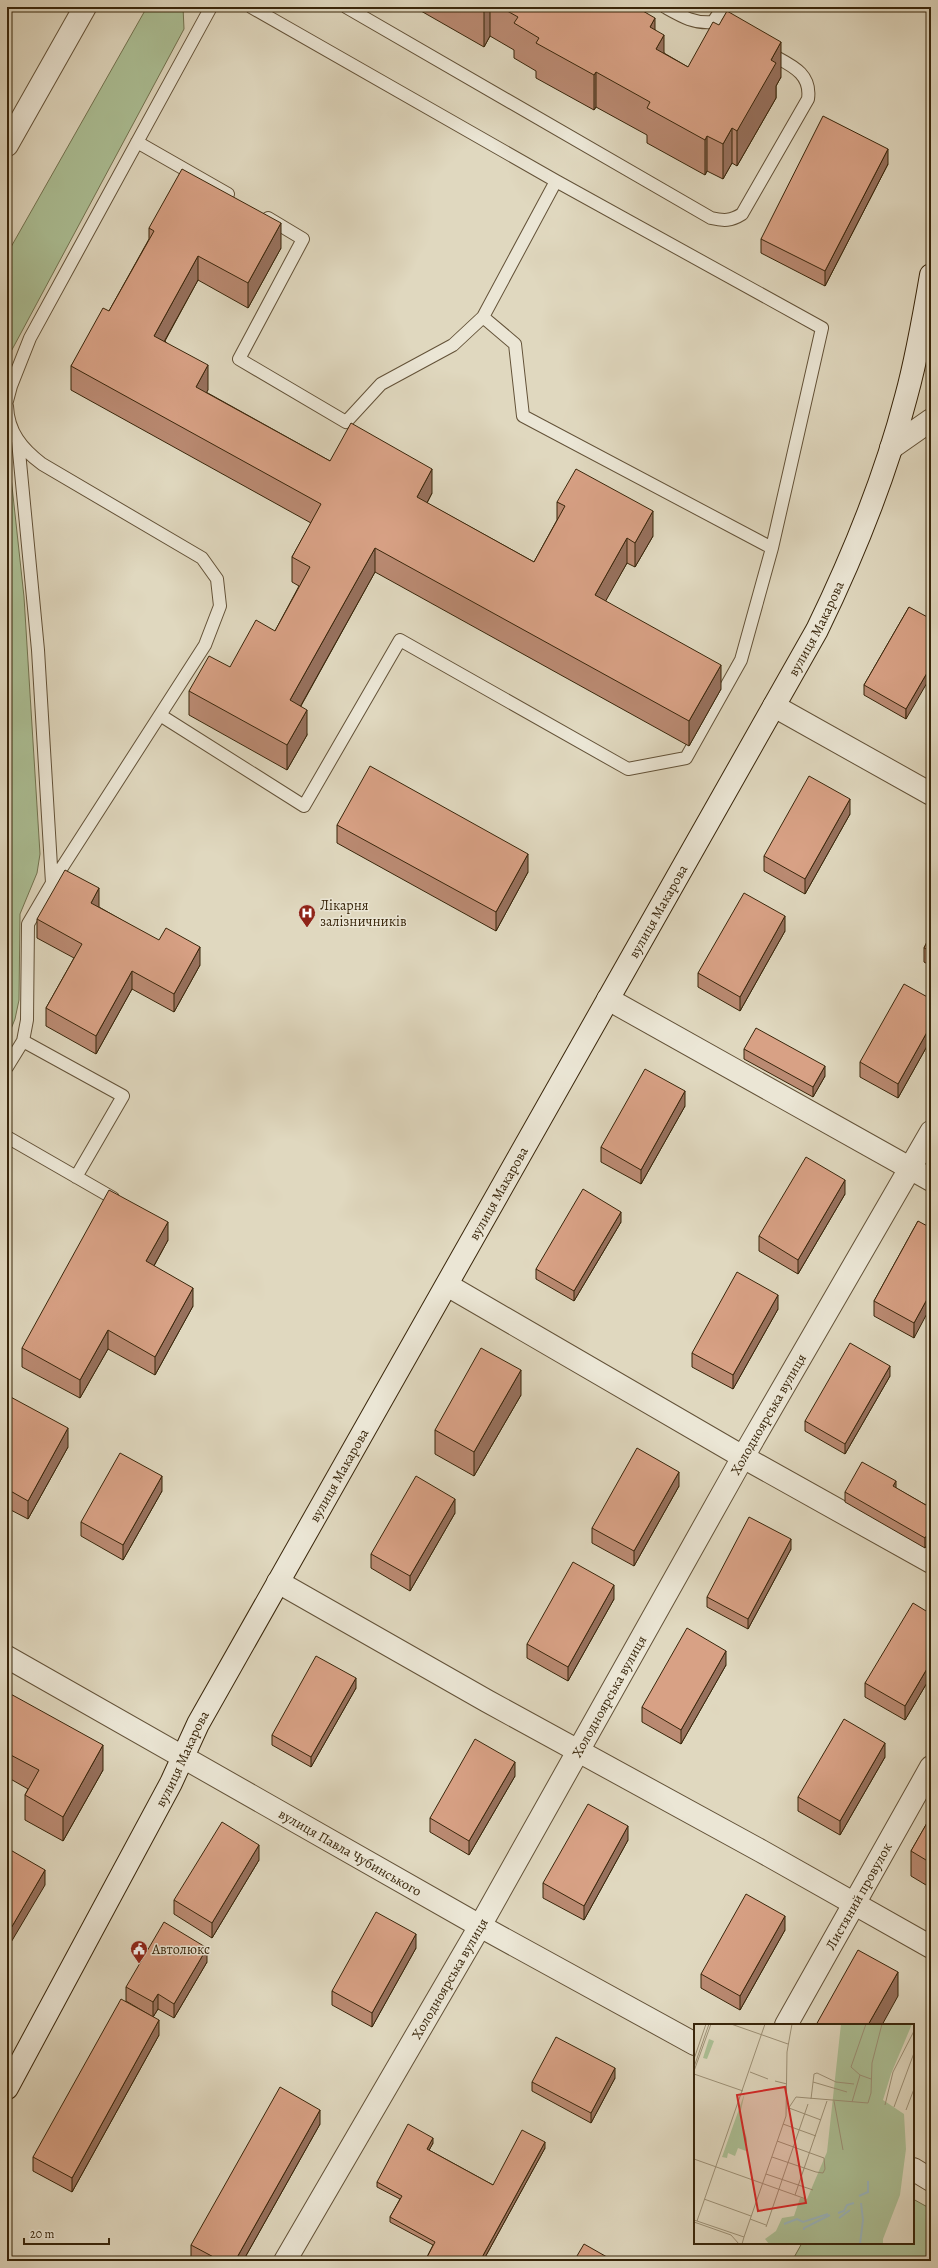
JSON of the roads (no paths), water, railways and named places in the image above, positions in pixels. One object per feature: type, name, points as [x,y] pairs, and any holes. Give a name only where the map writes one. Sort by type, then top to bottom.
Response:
[{"type":"street","points":[[7,145],[85,7]]},
{"type":"street","name":"вулиця Макарова","points":[[7,2088],[167,1790],[182,1756],[278,1582],[817,630],[843,577],[865,523],[891,448],[906,398],[920,337],[931,275]]},
{"type":"street","points":[[891,448],[931,420]]},
{"type":"street","points":[[774,706],[931,794]]},
{"type":"street","points":[[608,999],[931,1180]]},
{"type":"street","name":"Холодноярська вулиця","points":[[285,2261],[480,1926],[743,1457],[931,1132]]},
{"type":"street","points":[[447,1284],[743,1457],[931,1562]]},
{"type":"street","points":[[278,1582],[578,1752],[761,1851],[853,1905],[931,1947]]},
{"type":"street","name":"вулиця Павла Чубинського","points":[[7,1657],[480,1926],[694,2043]]},
{"type":"street","name":"Листяний провулок","points":[[787,2024],[931,1767]]},
{"type":"street","points":[[914,2170],[931,2180]]},
{"type":"lane","points":[[7,401],[13,379],[30,338],[211,7]]},
{"type":"lane","points":[[160,714],[304,806],[400,640],[628,769],[686,758],[741,660],[772,548],[822,328],[556,180],[251,7]]},
{"type":"lane","points":[[346,7],[704,214],[723,221],[733,220],[742,214],[808,99],[810,88],[805,76],[793,67],[713,22],[700,23],[684,18],[665,7]]},
{"type":"lane","points":[[713,22],[723,7]]},
{"type":"lane","points":[[137,142],[237,200]]},
{"type":"lane","points":[[256,211],[303,239],[239,359],[346,422],[380,384],[453,345],[482,317],[556,180]]},
{"type":"lane","points":[[482,317],[515,344],[523,416],[772,548]]},
{"type":"lane","points":[[7,406],[7,420],[18,441],[29,454],[42,464],[202,558],[217,579],[220,606],[205,645],[52,883],[28,924],[27,1020],[23,1041],[7,1067]]},
{"type":"lane","points":[[18,441],[38,650],[52,883]]},
{"type":"lane","points":[[23,1041],[123,1096],[76,1177]]},
{"type":"lane","points":[[7,1137],[113,1198]]},
{"type":"place","name":"Лікарня залізничників","points":[[307,928]]},
{"type":"place","name":"Автолюкс","points":[[139,1964]]}]
